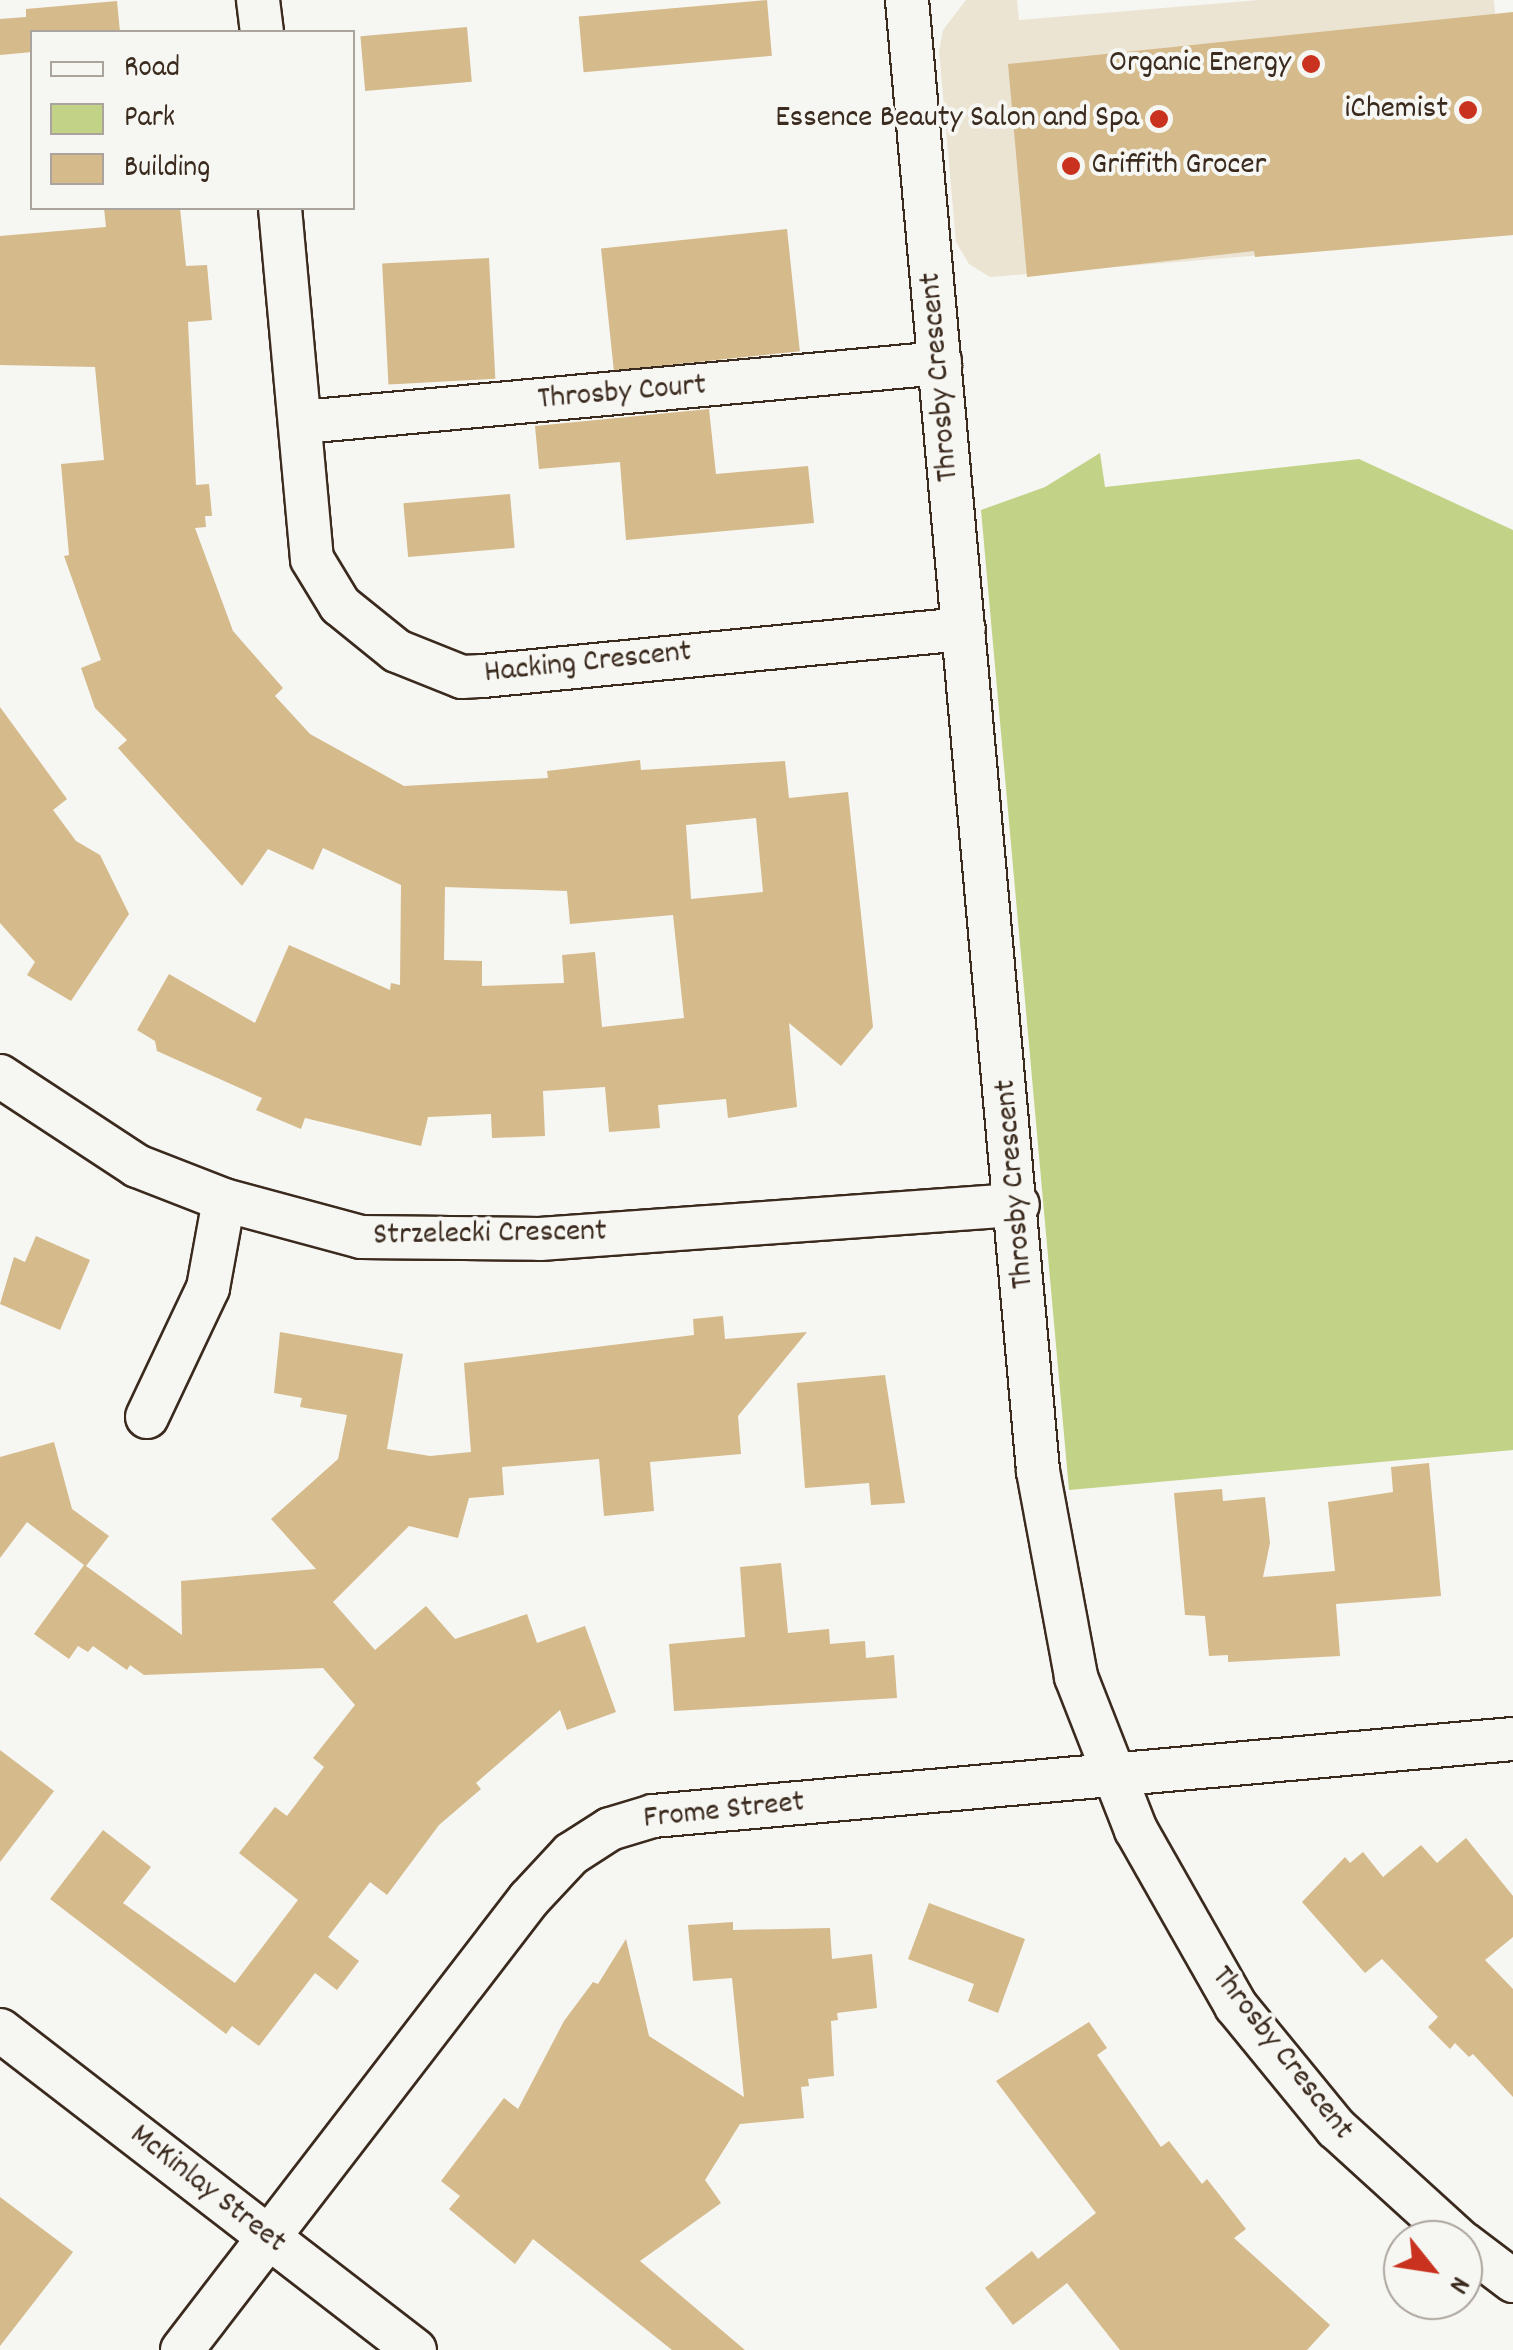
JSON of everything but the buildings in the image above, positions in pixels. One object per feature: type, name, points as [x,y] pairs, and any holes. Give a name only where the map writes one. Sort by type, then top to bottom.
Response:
[{"type":"street","points":[[258,0],[262,30]]},
{"type":"street","name":"Throsby Crescent","points":[[906,0],[1044,1515],[1076,1677],[1111,1774],[1178,1909],[1247,2021],[1356,2150],[1436,2220]]},
{"type":"street","name":"Hacking Crescent","points":[[280,210],[303,422],[308,537],[330,594],[397,651],[462,677],[964,628]]},
{"type":"street","name":"Throsby Court","points":[[303,422],[940,363]]},
{"type":"street","name":"Strzelecki Crescent","points":[[0,1076],[137,1166],[224,1200],[361,1237],[540,1239],[1018,1206]]},
{"type":"street","points":[[147,1417],[208,1288],[224,1200]]},
{"type":"street","name":"Frome Street","points":[[182,2350],[529,1899],[590,1840],[652,1816],[1513,1739]]},
{"type":"street","name":"McKinlay Street","points":[[0,2030],[415,2350]]},
{"type":"street","name":"Throsby Crescent","points":[[1483,2258],[1513,2280]]},
{"type":"shaded area","points":[[966,0],[1017,0],[1019,20],[1259,0],[1494,0],[1513,235],[990,277],[969,264],[956,242],[939,51],[943,30]]},
{"type":"green space","points":[[1100,453],[1105,487],[1359,459],[1513,530],[1513,1450],[1069,1490],[981,510],[1045,487]]},
{"type":"place","name":"Organic Energy","points":[[1311,64]]},
{"type":"place","name":"iChemist","points":[[1468,110]]},
{"type":"place","name":"Essence Beauty Salon and Spa","points":[[1159,119]]},
{"type":"place","name":"Griffith Grocer","points":[[1071,166]]}]
